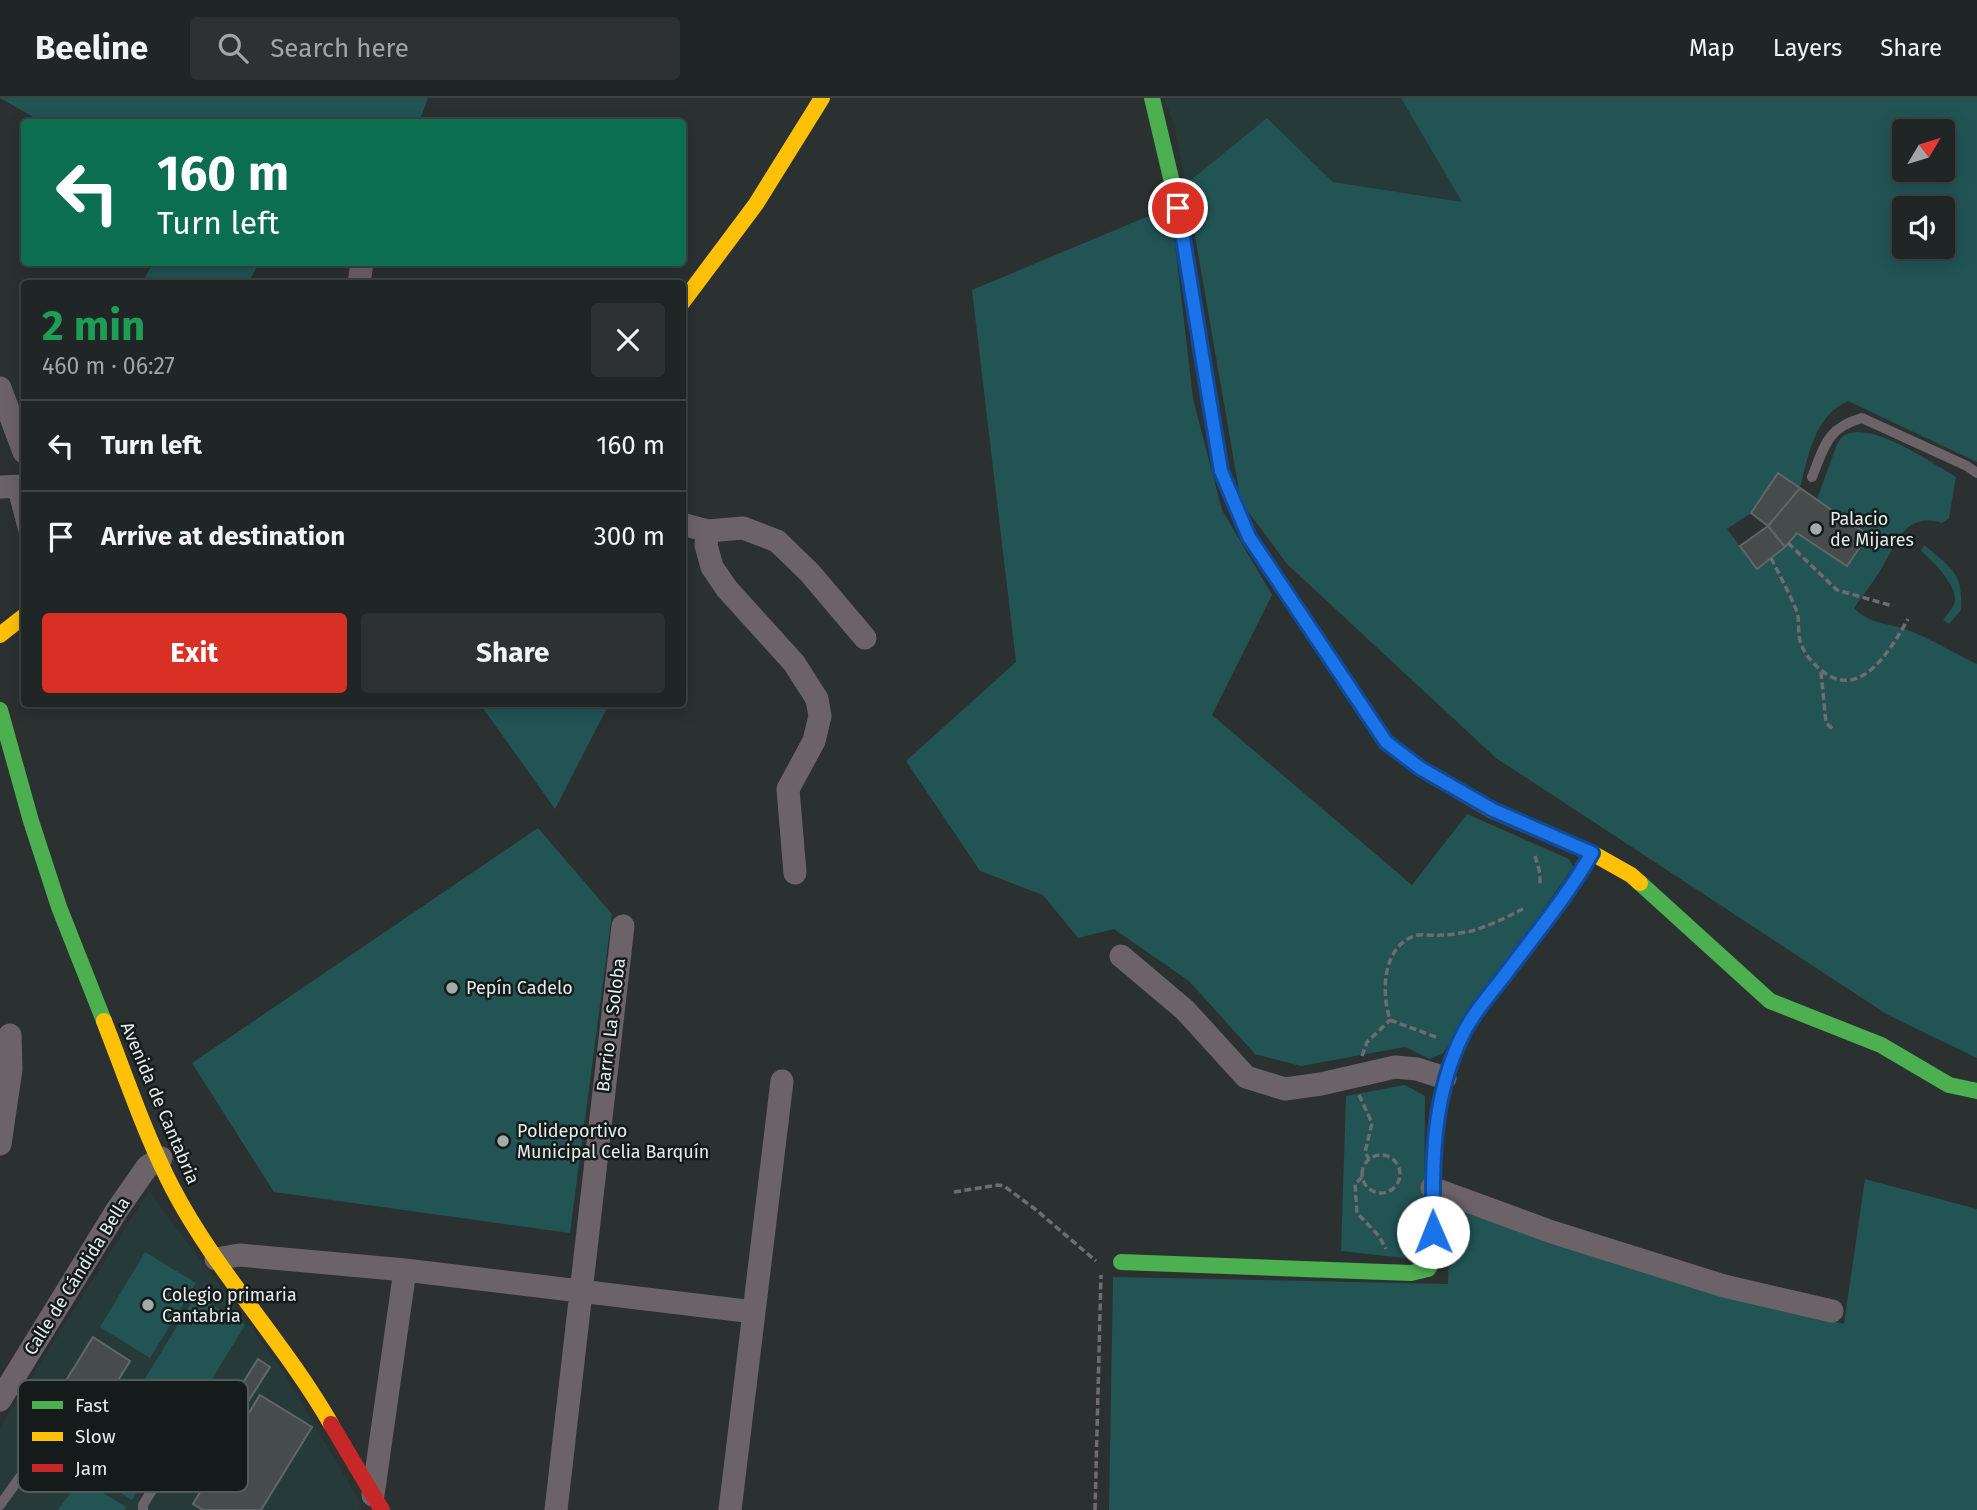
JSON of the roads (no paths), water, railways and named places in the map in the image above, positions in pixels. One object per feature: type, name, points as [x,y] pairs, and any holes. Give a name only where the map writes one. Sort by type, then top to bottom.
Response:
[{"type":"street","points":[[686,298],[789,153],[822,98]]},
{"type":"street","points":[[1152,98],[1178,208],[1221,471],[1249,537],[1386,742],[1420,768],[1493,810],[1592,853],[1631,875],[1770,1001],[1881,1045],[1949,1085],[1977,1091]]},
{"type":"street","points":[[0,388],[21,444]]},
{"type":"street","points":[[686,525],[709,531],[743,528],[777,541],[810,573],[865,638]]},
{"type":"street","points":[[709,531],[706,545],[712,567],[727,589],[794,663],[817,699],[820,716],[814,741],[788,789],[794,873]]},
{"type":"street","points":[[0,635],[21,618]]},
{"type":"street","name":"Avenida de Cantabria","points":[[0,710],[59,908],[141,1116],[173,1189],[216,1259],[293,1362],[377,1502]]},
{"type":"street","points":[[1121,1262],[1423,1271],[1432,1263],[1435,1131],[1445,1078],[1465,1030],[1484,1001],[1574,884],[1592,853]]},
{"type":"street","name":"Barrio La Soloba","points":[[556,1510],[623,926]]},
{"type":"street","points":[[1121,956],[1185,1010],[1246,1077],[1285,1090],[1395,1067],[1417,1069],[1445,1078]]},
{"type":"street","points":[[0,1144],[11,1069],[10,1035]]},
{"type":"street","points":[[730,1510],[782,1080]]},
{"type":"street","name":"Calle de Cándida Bella","points":[[0,1400],[117,1210],[147,1167],[161,1158]]},
{"type":"street","points":[[1432,1188],[1552,1232],[1724,1286],[1832,1311]]},
{"type":"street","points":[[216,1259],[239,1255],[405,1270],[754,1312]]},
{"type":"street","points":[[377,1502],[405,1270]]},
{"type":"lane","points":[[1812,477],[1832,433],[1846,423],[1863,418],[1968,466],[1977,473]]},
{"type":"lane","points":[[12,487],[21,522]]},
{"type":"lane","points":[[0,1505],[18,1480]]},
{"type":"lane","points":[[143,1510],[151,1492]]},
{"type":"place","name":"Palacio de Mijares","points":[[1816,529]]},
{"type":"place","name":"Pepín Cadelo","points":[[452,988]]},
{"type":"place","name":"Polideportivo Municipal Celia Barquín","points":[[503,1141]]},
{"type":"place","name":"Colegio primaria Cantabria","points":[[148,1305]]}]
